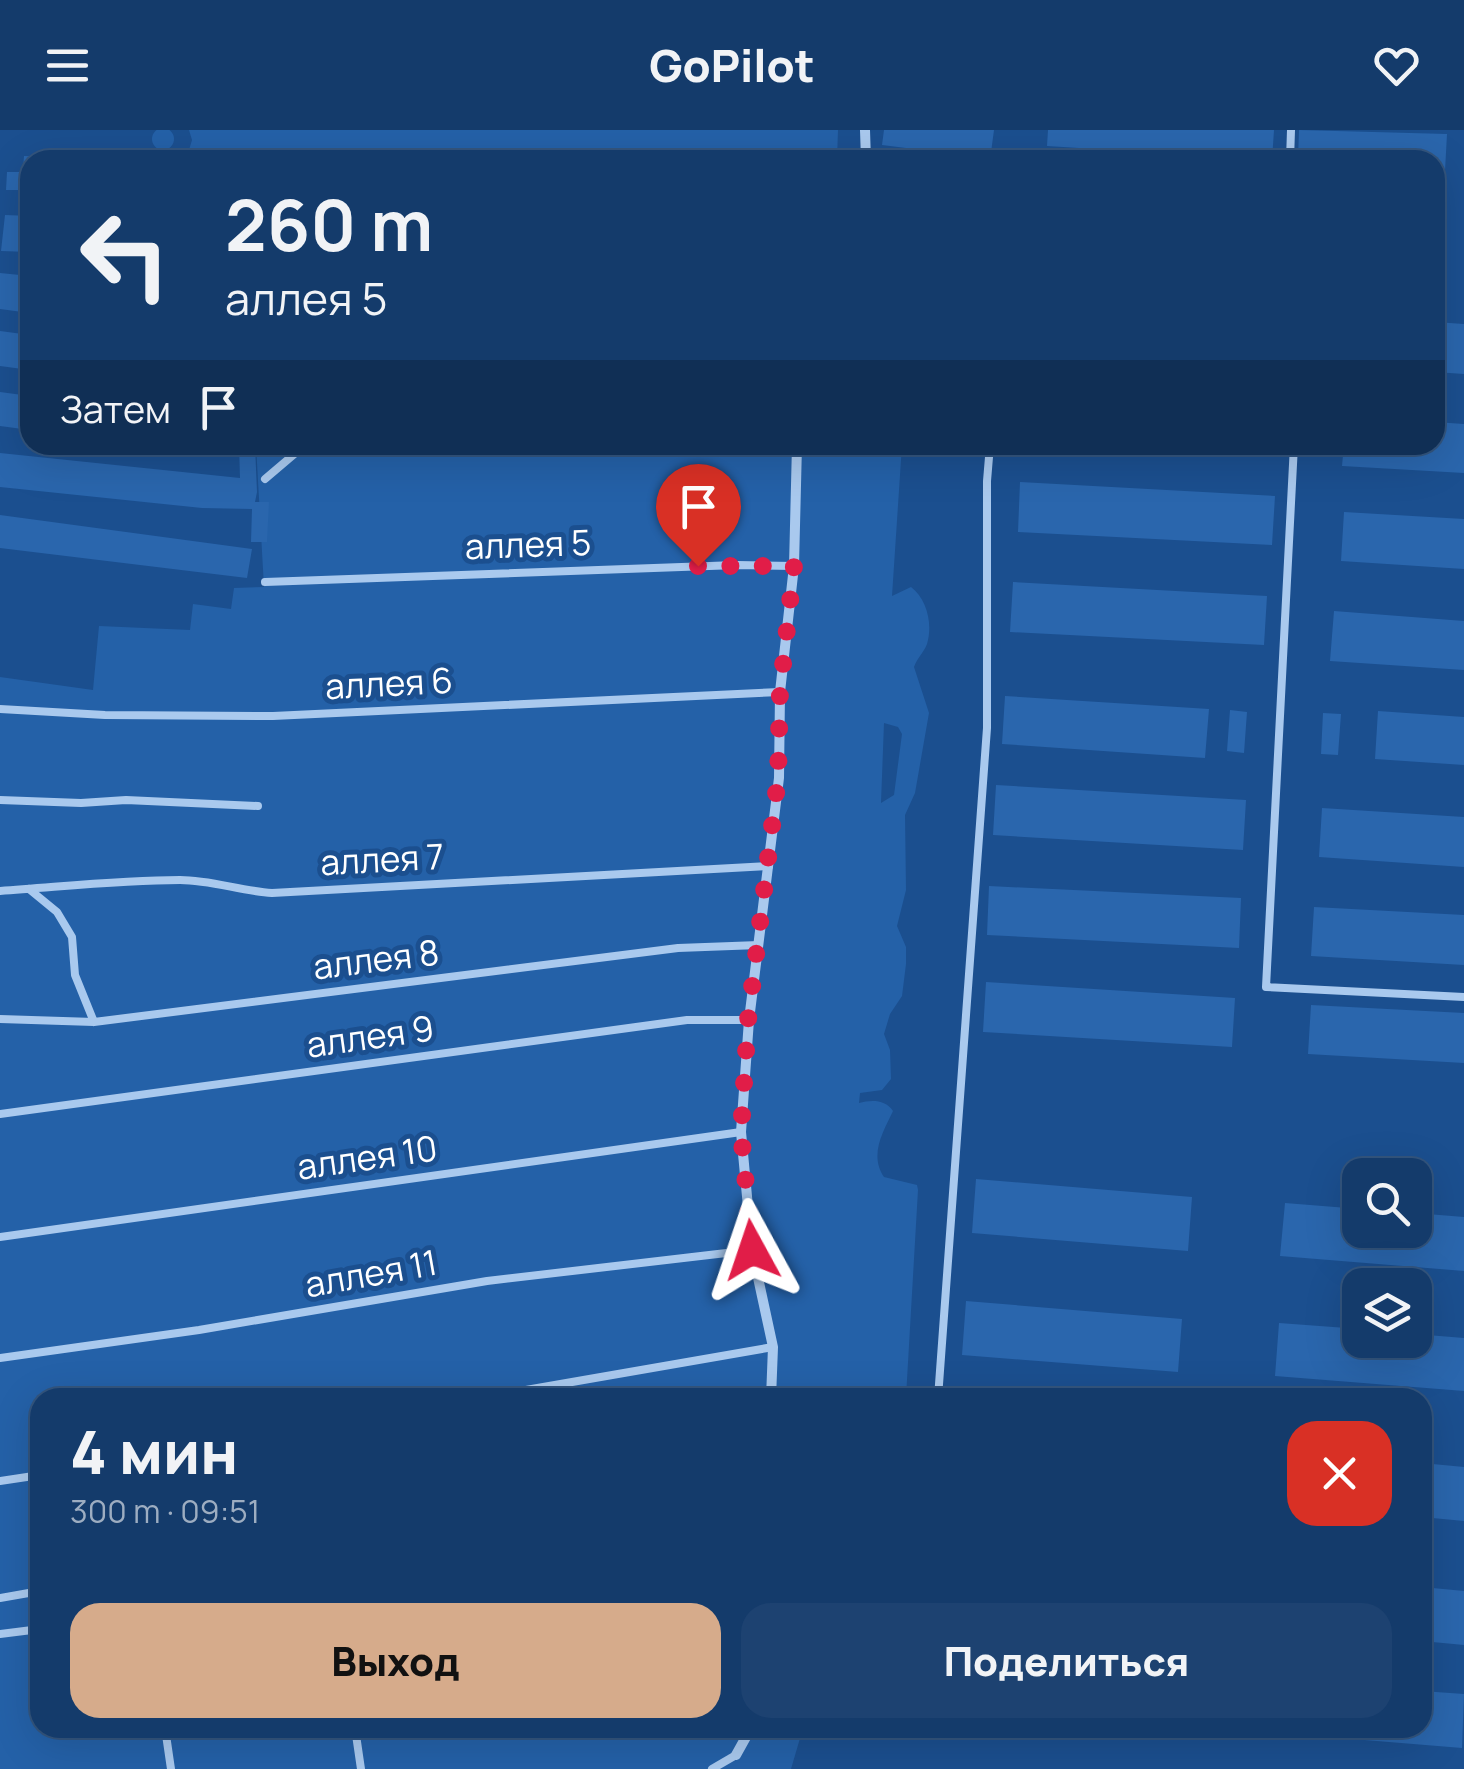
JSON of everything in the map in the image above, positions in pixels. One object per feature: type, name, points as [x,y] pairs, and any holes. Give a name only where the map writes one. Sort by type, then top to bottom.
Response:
[{"type":"street","points":[[772,1388],[773,1347],[752,1250],[741,1132],[748,1020],[778,778],[780,692],[794,566],[797,455]]},
{"type":"street","points":[[736,1755],[747,1738]]},
{"type":"lane","points":[[265,480],[294,455]]},
{"type":"lane","points":[[939,1388],[988,728],[989,455]]},
{"type":"lane","points":[[1293,455],[1266,987],[1464,998]]},
{"type":"lane","name":"аллея 5","points":[[265,582],[737,564],[794,566]]},
{"type":"lane","name":"аллея 6","points":[[0,709],[105,716],[273,716],[780,692]]},
{"type":"lane","points":[[0,800],[258,806]]},
{"type":"lane","name":"аллея 7","points":[[0,891],[183,880],[272,893],[769,866]]},
{"type":"lane","points":[[29,889],[57,912],[72,937],[76,975],[94,1022]]},
{"type":"lane","name":"аллея 8","points":[[0,1019],[94,1022],[678,948],[759,945]]},
{"type":"lane","name":"аллея 9","points":[[0,1114],[687,1020],[748,1020]]},
{"type":"lane","name":"аллея 10","points":[[0,1238],[741,1132]]},
{"type":"lane","name":"аллея 11","points":[[0,1358],[198,1330],[487,1281],[752,1250]]},
{"type":"lane","points":[[537,1388],[773,1347]]},
{"type":"lane","points":[[0,1481],[30,1477]]},
{"type":"lane","points":[[0,1598],[30,1593]]},
{"type":"lane","points":[[0,1634],[30,1630]]},
{"type":"lane","points":[[166,1738],[170,1769]]},
{"type":"lane","points":[[357,1738],[360,1769]]},
{"type":"lane","points":[[712,1769],[736,1755]]},
{"type":"shaded area","points":[[163,128],[171,131],[171,147],[163,150],[155,147],[152,139],[155,131]]},
{"type":"shaded area","points":[[189,130],[838,130],[837,150],[189,150]]},
{"type":"shaded area","points":[[257,455],[901,455],[892,596],[911,587],[927,612],[927,644],[914,667],[929,713],[915,793],[905,815],[906,890],[897,926],[906,947],[906,964],[902,996],[890,1014],[884,1034],[890,1050],[891,1079],[882,1090],[860,1093],[859,1103],[882,1102],[893,1111],[879,1144],[880,1169],[884,1177],[917,1185],[918,1190],[907,1388],[30,1388],[30,1738],[800,1738],[791,1769],[0,1769],[0,677],[93,690],[99,626],[190,630],[193,604],[231,609],[234,588],[264,587]],"holes":[[[884,723],[898,727],[902,734],[894,795],[881,803]]]},
{"type":"building","points":[[884,130],[994,130],[991,150],[922,150],[882,145]]},
{"type":"building","points":[[1048,130],[1274,130],[1273,150],[1047,146]]},
{"type":"building","points":[[1299,130],[1447,134],[1445,171],[1445,150],[1298,150]]},
{"type":"building","points":[[7,172],[20,172],[20,190],[6,190]]},
{"type":"building","points":[[5,215],[20,216],[20,252],[1,251]]},
{"type":"building","points":[[0,273],[20,275],[20,312],[0,309]]},
{"type":"building","points":[[1445,323],[1464,324],[1464,374],[1445,373]]},
{"type":"building","points":[[0,331],[20,334],[20,369],[0,366]]},
{"type":"building","points":[[0,392],[20,395],[20,429],[0,426]]},
{"type":"building","points":[[1445,423],[1464,424],[1464,473],[1342,466],[1343,455],[1445,455]]},
{"type":"building","points":[[0,453],[240,478],[239,455],[255,455],[255,502],[269,502],[267,542],[251,542],[252,509],[202,508],[0,487]]},
{"type":"building","points":[[1020,482],[1275,496],[1272,545],[1018,532]]},
{"type":"building","points":[[1344,512],[1464,519],[1464,569],[1341,561]]},
{"type":"building","points":[[0,515],[252,549],[247,578],[0,548]]},
{"type":"building","points":[[1013,582],[1267,596],[1264,645],[1010,632]]},
{"type":"building","points":[[1334,611],[1464,621],[1464,670],[1330,661]]},
{"type":"building","points":[[1005,696],[1209,709],[1205,758],[1002,744]]},
{"type":"building","points":[[1230,710],[1247,712],[1244,753],[1227,751]]},
{"type":"building","points":[[1378,711],[1464,717],[1464,765],[1375,759]]},
{"type":"building","points":[[1323,713],[1341,714],[1338,755],[1321,754]]},
{"type":"building","points":[[996,785],[1246,800],[1243,850],[993,835]]},
{"type":"building","points":[[1322,808],[1464,817],[1464,867],[1319,857]]},
{"type":"building","points":[[989,886],[1241,898],[1239,948],[987,935]]},
{"type":"building","points":[[1314,907],[1464,915],[1464,965],[1311,956]]},
{"type":"building","points":[[986,982],[1235,998],[1232,1047],[983,1032]]},
{"type":"building","points":[[1311,1005],[1464,1013],[1464,1063],[1308,1054]]},
{"type":"building","points":[[976,1179],[1192,1197],[1188,1251],[972,1233]]},
{"type":"building","points":[[1285,1203],[1342,1208],[1342,1248],[1432,1248],[1432,1214],[1464,1217],[1464,1271],[1280,1256]]},
{"type":"building","points":[[966,1301],[1182,1319],[1178,1372],[962,1355]]},
{"type":"building","points":[[1279,1323],[1342,1328],[1342,1358],[1432,1358],[1432,1335],[1464,1338],[1464,1391],[1275,1376]]},
{"type":"building","points":[[1432,1464],[1464,1467],[1464,1521],[1432,1518]]},
{"type":"building","points":[[1432,1588],[1464,1591],[1464,1645],[1432,1642]]},
{"type":"building","points":[[1432,1692],[1464,1694],[1462,1748],[1340,1738],[1432,1738]]},
{"type":"route","points":[[698,566],[794,566],[780,692],[778,778],[748,1020],[741,1132],[752,1250]]}]
